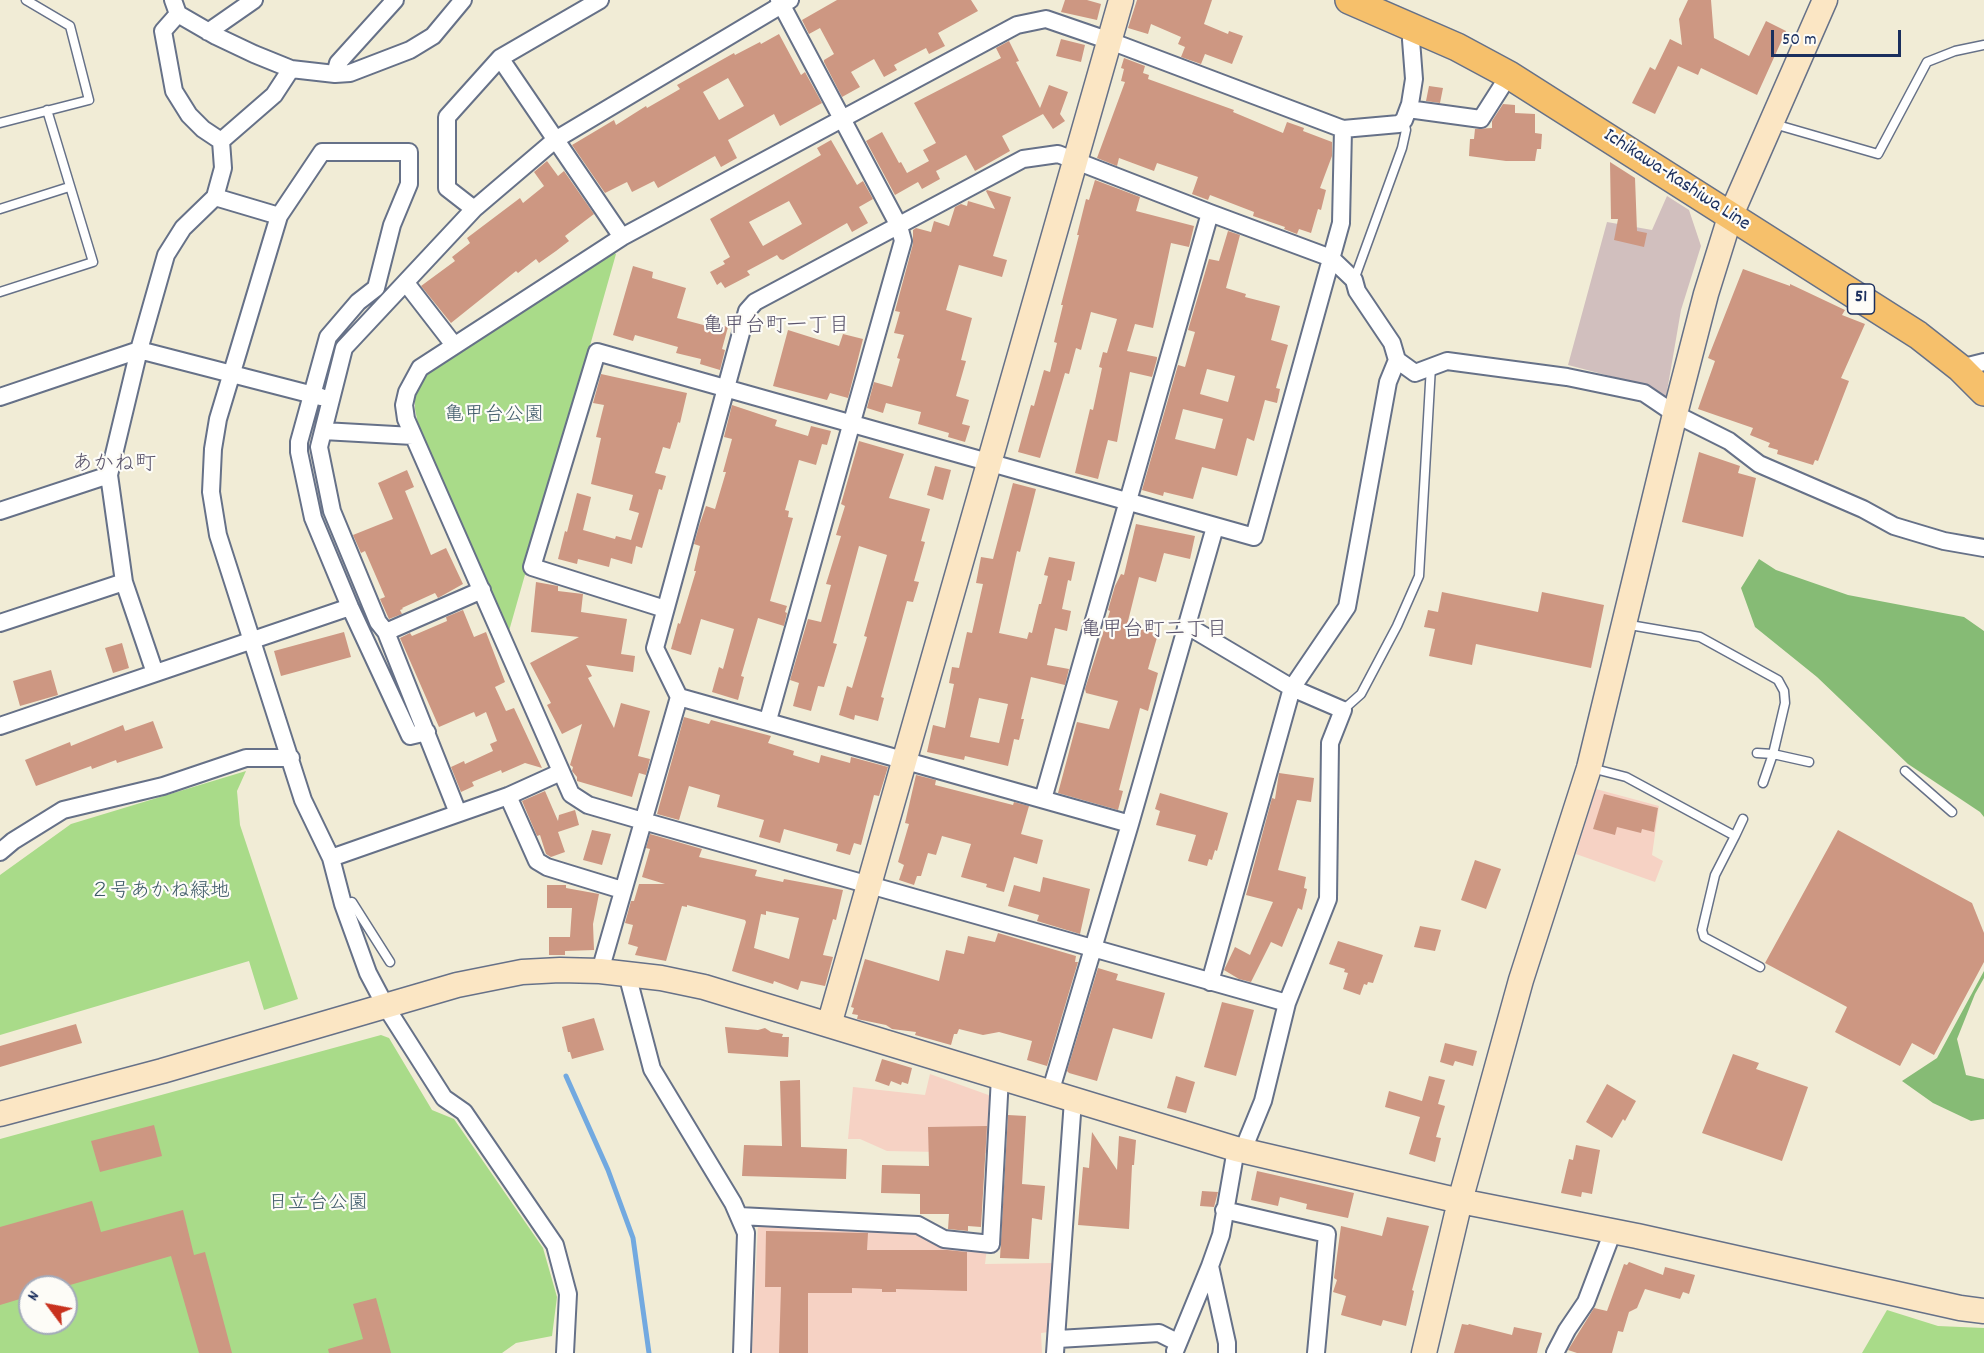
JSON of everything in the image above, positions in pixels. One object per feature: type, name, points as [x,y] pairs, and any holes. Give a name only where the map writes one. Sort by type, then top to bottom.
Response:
[{"type":"main road","name":"Ichikawa-Kashiwa Line","points":[[1349,0],[1416,28],[1509,75],[1918,336],[1972,365],[1984,392]]},
{"type":"street","points":[[208,32],[254,0]]},
{"type":"street","points":[[335,74],[338,63],[395,0]]},
{"type":"street","points":[[221,141],[202,129],[189,115],[174,91],[163,31],[176,7],[208,32],[254,54],[291,69],[335,74],[350,73],[410,50],[433,36],[463,0]]},
{"type":"street","points":[[474,209],[447,188],[447,117],[500,58],[600,0]]},
{"type":"street","points":[[829,1025],[991,463],[1121,0]]},
{"type":"street","points":[[1424,1353],[1460,1202],[1521,980],[1589,768],[1706,294],[1730,217],[1824,0]]},
{"type":"street","points":[[458,813],[386,632],[378,622],[333,511],[319,447],[344,348],[474,209],[555,140],[784,1],[842,119],[899,226],[903,241],[768,720]]},
{"type":"street","points":[[1287,1003],[588,805],[571,794],[413,435],[406,418],[405,405],[412,379],[420,368],[622,237],[1017,25],[1046,19],[1343,129],[1400,124],[1406,115],[1414,79],[1412,40],[1416,28]]},
{"type":"street","points":[[500,58],[622,237]]},
{"type":"street","points":[[221,141],[274,95],[291,69]]},
{"type":"street","points":[[1406,115],[1481,119],[1509,75]]},
{"type":"street","points":[[665,609],[532,567],[597,352],[1254,537],[1341,223],[1343,129]]},
{"type":"street","points":[[155,673],[124,582],[109,475],[139,350],[166,255],[183,228],[215,197],[223,168],[221,141]]},
{"type":"street","points":[[427,732],[410,736],[350,607],[313,518],[298,442],[328,337],[358,302],[376,288],[392,225],[409,184],[409,152],[322,152],[279,216],[218,419],[213,449],[211,492],[218,535],[303,800],[331,858],[343,904],[368,973],[386,1007],[444,1098],[464,1112],[555,1245],[568,1294],[565,1353]]},
{"type":"street","points":[[600,971],[679,697],[655,648],[747,311],[755,302],[1023,159],[1058,154],[1076,159],[1210,213],[1331,258],[1353,280],[1392,343],[1397,360],[1415,373],[1447,361],[1566,377],[1644,393],[1675,414],[1730,441],[1759,464],[1863,509],[1894,526],[1944,541],[1984,548]]},
{"type":"street","points":[[215,197],[279,216]]},
{"type":"street","points":[[1043,800],[1210,213]]},
{"type":"street","points":[[406,283],[454,345]]},
{"type":"street","points":[[0,398],[139,350],[331,399]]},
{"type":"street","points":[[1210,982],[1292,688],[1347,607],[1388,382],[1397,360]]},
{"type":"street","points":[[323,431],[413,435]]},
{"type":"street","points":[[0,511],[109,475]]},
{"type":"street","points":[[1050,1093],[1094,949],[1215,527]]},
{"type":"street","points":[[0,622],[124,582]]},
{"type":"street","points":[[386,632],[482,590]]},
{"type":"street","points":[[0,726],[350,607]]},
{"type":"street","points":[[1073,1100],[1056,1346],[1159,1333],[1176,1348],[1221,1235],[1224,1210],[1240,1150],[1263,1101],[1287,1003],[1328,899],[1330,743],[1343,710],[1292,688],[1186,625]]},
{"type":"street","points":[[679,697],[768,720],[1130,824]]},
{"type":"street","points":[[0,852],[13,841],[63,810],[163,786],[246,758],[291,758]]},
{"type":"street","points":[[331,858],[508,796],[561,772]]},
{"type":"street","points":[[508,796],[537,861],[547,867],[622,890]]},
{"type":"street","points":[[0,1114],[162,1071],[457,986],[522,972],[600,971],[704,987],[1240,1150],[1460,1202],[1613,1231],[1960,1308],[1984,1311]]},
{"type":"street","points":[[627,974],[652,1070],[733,1203],[746,1233],[742,1353]]},
{"type":"street","points":[[739,1216],[918,1225],[944,1239],[991,1244],[1000,1077]]},
{"type":"street","points":[[1224,1210],[1327,1234],[1316,1353]]},
{"type":"street","points":[[1555,1353],[1586,1302],[1613,1231]]},
{"type":"street","points":[[1210,1266],[1227,1343],[1227,1353]]},
{"type":"lane","points":[[0,123],[89,100],[70,26],[26,0]]},
{"type":"lane","points":[[1771,123],[1878,154],[1927,62],[1955,51],[1984,45]]},
{"type":"lane","points":[[0,292],[93,262],[47,110]]},
{"type":"lane","points":[[1353,280],[1402,148],[1406,130],[1406,115]]},
{"type":"lane","points":[[0,209],[69,187]]},
{"type":"lane","points":[[1343,710],[1361,694],[1397,626],[1419,576],[1431,366]]},
{"type":"lane","points":[[1624,624],[1700,637],[1778,680],[1784,691],[1785,703],[1773,753],[1762,783]]},
{"type":"lane","points":[[1757,753],[1773,753],[1809,762]]},
{"type":"lane","points":[[1589,768],[1626,777],[1735,836]]},
{"type":"lane","points":[[1905,771],[1952,812]]},
{"type":"lane","points":[[1743,819],[1715,875],[1706,905],[1702,930],[1704,936],[1760,967]]},
{"type":"lane","points":[[343,904],[352,902],[390,962]]},
{"type":"shaded area","points":[[1667,196],[1689,210],[1701,246],[1681,310],[1666,397],[1648,386],[1568,365],[1607,222],[1652,230]]},
{"type":"shaded area","points":[[1596,789],[1659,806],[1652,855],[1663,861],[1655,882],[1576,854]]},
{"type":"shaded area","points":[[930,1074],[994,1097],[990,1153],[887,1151],[860,1139],[848,1139],[853,1087],[925,1095]]},
{"type":"shaded area","points":[[758,1224],[914,1232],[987,1248],[985,1264],[1053,1263],[1049,1332],[1041,1333],[1042,1353],[752,1353]]},
{"type":"green space","name":"亀甲台公園","points":[[613,252],[616,254],[509,631],[418,424],[415,395],[419,382],[429,372]]},
{"type":"green space","points":[[1759,559],[1776,570],[1848,595],[1964,617],[1984,631],[1984,817],[1980,812],[1908,764],[1817,677],[1755,627],[1741,588]]},
{"type":"green space","name":"２号あかね緑地","points":[[246,771],[237,791],[240,825],[298,999],[264,1010],[249,961],[0,1035],[0,875],[71,824]]},
{"type":"green space","points":[[1984,971],[1984,978],[1957,1039],[1966,1075],[1984,1079],[1984,1119],[1971,1121],[1933,1103],[1902,1081],[1937,1058]]},
{"type":"green space","name":"日立台公園","points":[[381,1035],[389,1038],[432,1110],[454,1119],[543,1248],[557,1297],[552,1336],[516,1343],[502,1353],[0,1353],[0,1139]]},
{"type":"green space","points":[[1887,1310],[1938,1326],[1984,1328],[1984,1353],[1862,1353]]},
{"type":"building","points":[[837,0],[971,0],[978,11],[938,33],[945,46],[929,54],[926,48],[894,65],[897,70],[884,77],[874,59],[851,72],[860,87],[842,97],[824,62],[834,54],[820,28],[809,34],[802,20]]},
{"type":"building","points":[[1065,0],[1087,0],[1101,4],[1097,20],[1061,12]]},
{"type":"building","points":[[1137,0],[1212,0],[1204,24],[1228,34],[1229,31],[1243,36],[1232,64],[1205,54],[1201,64],[1181,57],[1185,47],[1178,44],[1181,37],[1151,24],[1148,34],[1128,28]]},
{"type":"building","points":[[1688,0],[1711,0],[1714,38],[1749,56],[1766,21],[1786,31],[1757,95],[1701,68],[1698,75],[1678,66],[1655,114],[1632,103],[1650,67],[1655,70],[1670,39],[1682,45],[1679,19]]},
{"type":"building","points":[[779,34],[801,75],[805,72],[822,103],[780,126],[774,114],[728,140],[737,158],[721,167],[715,156],[658,188],[654,181],[632,192],[627,182],[605,193],[572,145],[614,120],[616,125],[646,106],[647,108],[680,89],[677,85],[734,53],[735,55],[760,42],[761,44]],"holes":[[[728,78],[744,106],[719,120],[703,92]]]},
{"type":"building","points":[[1061,39],[1085,45],[1081,62],[1056,56]]},
{"type":"building","points":[[1009,41],[1019,61],[1016,62],[1040,108],[1049,85],[1068,92],[1060,114],[1065,121],[1053,129],[1043,114],[1002,136],[1010,151],[975,171],[966,155],[936,171],[940,179],[922,189],[918,182],[895,195],[866,141],[882,132],[907,173],[929,161],[923,150],[936,143],[914,103],[1001,58],[996,48]]},
{"type":"building","points":[[1124,58],[1145,66],[1143,73],[1149,75],[1148,79],[1234,110],[1233,112],[1283,133],[1287,122],[1332,142],[1332,156],[1320,188],[1326,190],[1321,210],[1318,209],[1311,233],[1299,229],[1297,234],[1284,229],[1285,227],[1253,216],[1254,212],[1210,195],[1208,200],[1192,194],[1198,177],[1157,163],[1154,171],[1119,158],[1117,166],[1097,158],[1125,82],[1121,81]]},
{"type":"building","points":[[1429,86],[1443,88],[1440,103],[1426,101]]},
{"type":"building","points":[[1503,104],[1515,105],[1515,113],[1535,114],[1535,133],[1542,134],[1541,149],[1537,149],[1535,161],[1506,161],[1469,156],[1470,139],[1474,139],[1475,129],[1492,128],[1492,121]]},
{"type":"building","points":[[831,140],[857,185],[863,181],[873,199],[859,207],[868,223],[852,232],[847,223],[783,260],[777,255],[747,271],[750,275],[725,288],[721,282],[717,285],[710,272],[725,264],[723,261],[730,257],[710,219],[821,155],[817,148]],"holes":[[[789,201],[802,224],[763,246],[749,222]]]},
{"type":"building","points":[[547,161],[558,176],[564,171],[594,214],[565,236],[569,241],[556,251],[539,263],[536,259],[518,273],[516,271],[451,323],[421,286],[455,261],[452,257],[470,243],[467,238],[520,198],[523,203],[544,186],[534,172]]},
{"type":"building","points":[[1610,162],[1635,178],[1637,231],[1647,233],[1644,247],[1614,240],[1618,219],[1611,219]]},
{"type":"building","points":[[1095,180],[1140,197],[1136,211],[1194,226],[1189,247],[1171,243],[1153,328],[1135,324],[1127,351],[1157,357],[1157,359],[1152,377],[1130,372],[1117,442],[1108,440],[1098,479],[1075,473],[1090,409],[1093,410],[1103,352],[1107,353],[1117,319],[1091,312],[1081,350],[1076,348],[1069,374],[1065,373],[1040,458],[1018,452],[1031,405],[1034,406],[1044,370],[1050,372],[1057,343],[1054,342],[1063,305],[1061,305],[1079,235],[1077,235],[1086,199],[1089,200]]},
{"type":"building","points":[[987,190],[1011,197],[993,256],[1007,260],[1002,277],[959,265],[946,310],[972,318],[961,360],[966,361],[956,396],[969,400],[962,424],[970,426],[965,442],[948,437],[949,433],[918,424],[921,412],[886,403],[883,413],[867,408],[874,382],[892,387],[900,359],[897,358],[904,335],[894,333],[900,312],[895,311],[913,244],[913,230],[916,228],[931,232],[934,221],[949,226],[955,207],[961,204],[967,206],[968,201],[995,209]]},
{"type":"building","points":[[1228,231],[1240,235],[1226,288],[1246,294],[1245,297],[1280,306],[1271,340],[1288,345],[1276,388],[1280,389],[1277,403],[1265,400],[1254,441],[1247,438],[1237,476],[1202,467],[1193,499],[1164,492],[1163,496],[1142,490],[1178,365],[1185,367],[1195,332],[1188,330],[1209,259],[1219,261]],"holes":[[[1207,369],[1235,376],[1228,402],[1200,394]],[[1183,409],[1223,419],[1215,449],[1175,439]]]},
{"type":"building","points":[[633,266],[653,272],[652,278],[686,288],[677,318],[711,327],[712,323],[728,327],[722,349],[725,350],[720,370],[700,364],[701,359],[676,353],[678,347],[635,335],[633,341],[613,335]]},
{"type":"building","points":[[1743,269],[1790,286],[1790,284],[1845,310],[1842,315],[1865,324],[1841,378],[1849,381],[1818,461],[1815,460],[1813,465],[1777,454],[1778,450],[1768,447],[1770,443],[1750,435],[1753,428],[1698,409],[1715,361],[1708,358]]},
{"type":"building","points":[[788,330],[839,346],[843,334],[863,339],[848,398],[830,393],[827,400],[773,386]]},
{"type":"building","points":[[601,374],[687,393],[680,423],[678,422],[670,449],[663,447],[655,473],[666,476],[662,490],[659,489],[642,548],[636,546],[632,564],[611,558],[609,567],[578,559],[577,564],[558,559],[577,493],[591,497],[583,530],[615,539],[616,536],[631,540],[639,513],[629,510],[633,495],[591,484],[601,438],[596,437],[604,405],[593,403]]},
{"type":"building","points":[[732,405],[777,420],[775,426],[808,436],[811,426],[831,431],[827,445],[822,444],[816,465],[799,460],[785,510],[789,511],[788,517],[793,518],[770,601],[787,606],[784,626],[758,618],[741,676],[744,677],[738,700],[712,692],[719,667],[723,669],[734,629],[701,619],[691,655],[671,649],[696,571],[694,571],[700,546],[694,544],[699,526],[706,506],[715,509],[726,472],[723,472],[732,439],[724,437]]},
{"type":"building","points":[[859,441],[904,454],[889,498],[930,509],[921,541],[925,542],[914,581],[919,582],[913,602],[907,601],[881,697],[884,698],[878,721],[855,715],[854,720],[839,715],[847,686],[852,688],[887,555],[859,546],[833,643],[837,644],[824,687],[818,686],[811,711],[793,706],[799,683],[790,680],[808,619],[821,622],[831,585],[826,584],[841,536],[836,535],[845,506],[841,504]]},
{"type":"building","points":[[1699,452],[1740,466],[1738,473],[1756,478],[1743,537],[1682,522]]},
{"type":"building","points":[[935,466],[951,470],[943,500],[927,495]]},
{"type":"building","points":[[407,470],[414,487],[405,491],[431,555],[446,548],[463,584],[438,598],[435,593],[402,608],[400,610],[402,614],[389,619],[380,599],[385,597],[365,551],[361,553],[353,535],[393,519],[378,483]]},
{"type":"building","points":[[1013,483],[1036,489],[1020,552],[1017,551],[999,633],[1027,639],[1029,632],[1032,633],[1039,604],[1041,604],[1048,576],[1044,575],[1049,557],[1075,562],[1071,581],[1068,580],[1062,609],[1071,611],[1067,631],[1055,628],[1047,665],[1069,669],[1065,685],[1031,677],[1021,719],[1024,719],[1019,740],[1014,739],[1008,766],[965,756],[964,760],[927,752],[933,725],[945,728],[954,684],[949,683],[952,667],[959,668],[967,632],[972,633],[983,584],[976,583],[981,557],[993,559]],"holes":[[[979,698],[1008,704],[999,743],[970,737]]]},
{"type":"building","points":[[1136,524],[1195,536],[1190,559],[1164,553],[1156,582],[1139,577],[1127,625],[1158,634],[1148,669],[1158,673],[1148,711],[1140,708],[1119,790],[1123,791],[1118,810],[1058,793],[1077,722],[1109,729],[1118,701],[1086,693],[1085,689],[1110,611],[1108,610],[1115,586],[1121,574],[1124,575]]},
{"type":"building","points":[[536,582],[558,586],[558,591],[583,594],[581,612],[627,619],[621,654],[635,656],[633,672],[586,665],[592,676],[588,678],[614,728],[621,703],[650,711],[638,756],[650,759],[646,775],[639,773],[632,797],[577,781],[572,771],[573,767],[570,765],[582,724],[562,734],[547,705],[551,703],[530,663],[579,637],[531,632]]},
{"type":"building","points":[[1442,592],[1538,612],[1542,592],[1604,605],[1591,668],[1476,644],[1472,665],[1429,656],[1435,629],[1424,627],[1428,610],[1438,612]]},
{"type":"building","points":[[463,610],[474,637],[486,632],[505,682],[495,687],[506,711],[514,708],[542,768],[525,763],[502,773],[501,770],[472,782],[474,786],[461,792],[451,767],[464,761],[465,764],[493,751],[490,744],[497,741],[486,712],[476,717],[474,712],[439,727],[400,638],[410,633],[412,636],[447,621],[446,617]]},
{"type":"building","points":[[344,632],[351,657],[281,676],[274,651]]},
{"type":"building","points":[[122,643],[129,668],[113,673],[105,648]]},
{"type":"building","points":[[51,670],[58,695],[20,706],[13,681]]},
{"type":"building","points":[[684,717],[709,724],[711,720],[771,736],[768,743],[794,751],[793,755],[819,763],[821,755],[850,763],[851,757],[888,767],[879,796],[874,795],[861,845],[854,843],[850,855],[836,851],[838,844],[784,829],[780,843],[759,837],[764,820],[717,807],[720,795],[689,786],[679,820],[657,814]]},
{"type":"building","points":[[153,721],[163,748],[117,763],[116,760],[92,769],[91,766],[36,786],[25,760],[70,742],[71,746],[123,725],[125,731]]},
{"type":"building","points":[[1279,773],[1314,778],[1311,802],[1297,800],[1278,870],[1306,877],[1304,888],[1307,889],[1302,910],[1298,908],[1282,947],[1271,942],[1251,982],[1239,979],[1224,970],[1235,947],[1250,955],[1273,902],[1246,895],[1272,798],[1275,799]]},
{"type":"building","points":[[916,775],[936,780],[935,785],[1013,805],[1014,802],[1029,806],[1021,834],[1043,840],[1037,864],[1014,857],[1004,892],[986,887],[987,884],[961,877],[971,844],[942,836],[936,855],[928,853],[921,876],[917,876],[914,885],[899,880],[904,865],[898,862],[909,824],[905,823]]},
{"type":"building","points":[[545,791],[558,821],[559,815],[575,810],[579,825],[558,832],[565,852],[551,857],[546,854],[540,835],[537,836],[522,801]]},
{"type":"building","points":[[1160,793],[1228,813],[1217,851],[1215,850],[1212,860],[1209,859],[1207,866],[1188,861],[1196,835],[1156,825],[1160,811],[1155,809]]},
{"type":"building","points":[[1604,794],[1658,808],[1654,832],[1642,829],[1641,833],[1617,827],[1615,835],[1593,829]]},
{"type":"building","points":[[592,830],[611,834],[602,865],[583,860]]},
{"type":"building","points":[[1838,830],[1972,903],[1984,933],[1984,962],[1934,1055],[1912,1043],[1900,1066],[1835,1032],[1847,1007],[1765,963]]},
{"type":"building","points":[[650,834],[702,849],[699,857],[757,870],[755,876],[843,890],[836,920],[833,919],[823,955],[833,957],[825,986],[801,981],[798,990],[774,981],[773,984],[732,971],[745,920],[687,905],[687,907],[682,906],[666,961],[635,955],[638,947],[628,944],[633,925],[625,923],[631,901],[634,901],[639,884],[665,884],[642,877],[650,849],[646,848]],"holes":[[[766,911],[799,918],[789,959],[754,948],[761,914],[766,915]]]},
{"type":"building","points":[[1475,860],[1501,869],[1486,909],[1461,900]]},
{"type":"building","points":[[1043,877],[1090,889],[1080,934],[1037,921],[1039,915],[1008,906],[1014,885],[1040,892]]},
{"type":"building","points":[[547,885],[566,885],[566,888],[599,894],[593,924],[594,950],[565,951],[565,955],[549,955],[549,937],[570,937],[572,908],[547,908]]},
{"type":"building","points":[[1420,926],[1441,930],[1435,951],[1414,947]]},
{"type":"building","points":[[998,933],[1076,956],[1075,962],[1078,962],[1047,1066],[1027,1060],[1032,1041],[999,1032],[983,1035],[959,1029],[957,1034],[954,1034],[951,1045],[915,1035],[916,1032],[892,1029],[886,1025],[857,1019],[858,1015],[852,1014],[854,1008],[851,1007],[865,959],[939,981],[946,950],[964,954],[968,936],[995,942]]},
{"type":"building","points":[[1338,941],[1383,955],[1373,983],[1364,984],[1360,995],[1343,989],[1348,973],[1344,972],[1345,969],[1329,964]]},
{"type":"building","points":[[1098,968],[1118,974],[1116,980],[1165,993],[1152,1039],[1113,1028],[1097,1081],[1067,1071]]},
{"type":"building","points":[[1222,1002],[1254,1010],[1236,1076],[1204,1067]]},
{"type":"building","points":[[594,1018],[604,1050],[572,1059],[562,1027]]},
{"type":"building","points":[[76,1024],[82,1043],[0,1067],[0,1046]]},
{"type":"building","points":[[725,1027],[758,1030],[765,1028],[771,1032],[783,1034],[782,1037],[789,1037],[788,1057],[728,1053]]},
{"type":"building","points":[[1445,1043],[1477,1051],[1473,1066],[1455,1061],[1453,1066],[1440,1062]]},
{"type":"building","points":[[1733,1054],[1759,1063],[1756,1069],[1808,1087],[1782,1161],[1702,1133]]},
{"type":"building","points":[[882,1059],[912,1068],[908,1084],[902,1082],[901,1085],[891,1081],[889,1086],[875,1081]]},
{"type":"building","points":[[1176,1076],[1195,1082],[1186,1113],[1167,1108]]},
{"type":"building","points":[[1429,1076],[1445,1080],[1438,1104],[1445,1106],[1436,1137],[1441,1138],[1435,1162],[1409,1154],[1420,1117],[1385,1107],[1389,1091],[1422,1101]]},
{"type":"building","points":[[800,1080],[801,1147],[847,1149],[846,1179],[742,1176],[744,1145],[782,1146],[780,1081]]},
{"type":"building","points":[[1607,1084],[1636,1101],[1612,1138],[1586,1122]]},
{"type":"building","points":[[1008,1115],[1026,1116],[1022,1184],[1045,1186],[1042,1220],[1032,1218],[1029,1259],[1000,1258]]},
{"type":"building","points":[[154,1125],[162,1156],[100,1172],[91,1141]]},
{"type":"building","points":[[987,1126],[981,1227],[968,1226],[968,1231],[948,1229],[949,1214],[920,1214],[920,1194],[881,1193],[882,1165],[929,1166],[928,1127]]},
{"type":"building","points":[[1092,1132],[1117,1170],[1119,1136],[1136,1140],[1134,1165],[1132,1165],[1129,1229],[1078,1225],[1083,1167],[1089,1168]]},
{"type":"building","points":[[1576,1145],[1600,1150],[1592,1194],[1582,1192],[1581,1197],[1561,1193],[1569,1159],[1573,1160]]},
{"type":"building","points":[[1257,1171],[1354,1193],[1348,1218],[1306,1209],[1307,1204],[1280,1197],[1278,1206],[1251,1200]]},
{"type":"building","points":[[1202,1191],[1218,1192],[1214,1207],[1200,1206]]},
{"type":"building","points":[[92,1201],[101,1232],[183,1210],[194,1255],[205,1252],[232,1353],[199,1353],[171,1256],[78,1283],[78,1275],[18,1275],[18,1300],[0,1305],[0,1227]]},
{"type":"building","points":[[1387,1217],[1429,1226],[1412,1290],[1414,1291],[1406,1326],[1383,1320],[1381,1326],[1341,1315],[1346,1296],[1333,1292],[1337,1280],[1334,1278],[1341,1226],[1382,1236]]},
{"type":"building","points":[[766,1231],[868,1233],[867,1250],[967,1252],[967,1291],[896,1289],[896,1292],[882,1292],[882,1289],[852,1288],[852,1293],[808,1293],[808,1353],[779,1353],[781,1287],[765,1287]]},
{"type":"building","points":[[1629,1262],[1663,1275],[1665,1267],[1695,1275],[1689,1294],[1683,1292],[1680,1299],[1645,1289],[1637,1308],[1629,1312],[1623,1332],[1618,1331],[1612,1353],[1577,1353],[1568,1350],[1594,1308],[1607,1311],[1624,1264],[1627,1265]]},
{"type":"building","points":[[376,1298],[391,1353],[329,1353],[328,1349],[363,1339],[353,1304]]},
{"type":"building","points":[[1462,1324],[1512,1335],[1514,1327],[1542,1333],[1537,1353],[1454,1353]]},
{"type":"waterway","points":[[566,1076],[608,1170],[633,1238],[649,1353]]},
{"type":"district","name":"亀甲台町一丁目","points":[[776,328]]},
{"type":"district","name":"あかね町","points":[[114,466]]},
{"type":"district","name":"亀甲台町二丁目","points":[[1154,632]]}]
